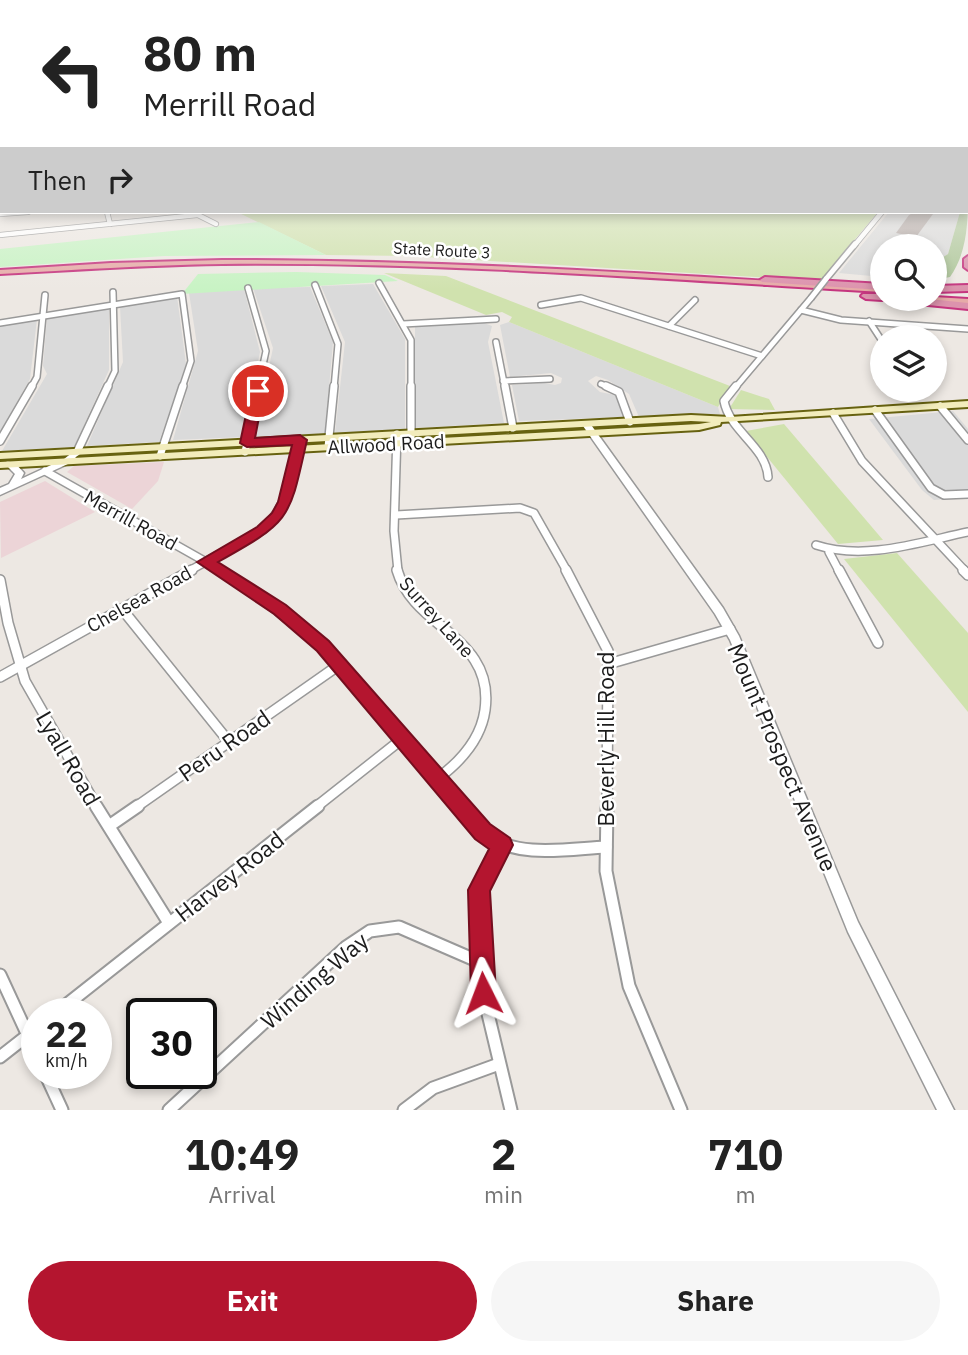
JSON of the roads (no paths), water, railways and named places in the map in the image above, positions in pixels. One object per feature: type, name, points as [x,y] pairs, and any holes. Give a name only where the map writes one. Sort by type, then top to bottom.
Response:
[{"type":"highway","points":[[968,259],[968,267]]},
{"type":"highway","name":"State Route 3","points":[[0,272],[152,262],[309,260],[870,287]]},
{"type":"highway","name":"State Route 3","points":[[0,279],[169,268],[337,267],[866,296]]},
{"type":"highway","points":[[601,273],[870,287]]},
{"type":"highway","points":[[947,290],[967,289]]},
{"type":"highway","points":[[866,296],[870,296]]},
{"type":"highway","points":[[947,301],[968,304]]},
{"type":"highway","points":[[947,302],[968,304]]},
{"type":"main road","name":"Allwood Road","points":[[410,438],[589,428],[630,422],[730,420],[968,404]]},
{"type":"main road","name":"Allwood Road","points":[[5,465],[161,452],[397,439],[513,428],[699,427],[730,420]]},
{"type":"main road","name":"Allwood Road","points":[[0,456],[161,452]]},
{"type":"street","points":[[108,214],[110,224]]},
{"type":"street","points":[[0,235],[186,214]]},
{"type":"street","points":[[196,214],[216,224]]},
{"type":"street","points":[[768,477],[767,466],[730,420],[724,401],[880,214]]},
{"type":"street","points":[[379,283],[411,340],[410,438]]},
{"type":"street","points":[[315,285],[338,344],[329,443]]},
{"type":"street","points":[[246,447],[266,351],[248,288]]},
{"type":"street","points":[[5,490],[67,461],[78,452],[115,371],[113,292]]},
{"type":"street","points":[[0,323],[182,294],[191,361],[161,452]]},
{"type":"street","points":[[0,441],[37,377],[45,295]]},
{"type":"street","points":[[541,304],[578,297],[762,356]]},
{"type":"street","points":[[669,326],[695,300]]},
{"type":"street","points":[[801,310],[833,319],[968,329]]},
{"type":"street","points":[[403,324],[496,320]]},
{"type":"street","points":[[869,321],[872,325]]},
{"type":"street","points":[[496,342],[513,428]]},
{"type":"street","points":[[503,381],[550,379]]},
{"type":"street","points":[[601,384],[619,392],[630,422]]},
{"type":"street","points":[[940,406],[968,440]]},
{"type":"street","points":[[875,410],[931,488],[944,495],[968,494]]},
{"type":"street","points":[[833,413],[862,461],[968,575]]},
{"type":"street","name":"Mount Prospect Avenue","points":[[589,428],[730,629],[853,927],[946,1110]]},
{"type":"street","name":"Surrey Lane","points":[[397,439],[396,563],[400,579],[471,653],[484,674],[486,711],[480,733],[455,765],[437,779]]},
{"type":"street","name":"Chelsea Road","points":[[0,677],[262,530],[277,517],[286,502],[299,444]]},
{"type":"street","points":[[5,465],[20,474],[5,490]]},
{"type":"street","name":"Merrill Road","points":[[45,471],[205,562],[280,609],[323,646],[482,832],[503,845]]},
{"type":"street","name":"Beverly Hill Road","points":[[396,515],[520,508],[534,513],[597,625],[606,644],[608,664],[606,871],[629,986],[681,1110]]},
{"type":"street","points":[[829,552],[968,532]]},
{"type":"street","points":[[816,545],[829,552],[878,643]]},
{"type":"street","name":"Lyall Road","points":[[0,580],[25,681],[66,758],[169,923]]},
{"type":"street","points":[[122,609],[229,741]]},
{"type":"street","points":[[608,664],[730,629]]},
{"type":"street","name":"Peru Road","points":[[109,826],[339,665]]},
{"type":"street","name":"Harvey Road","points":[[75,998],[402,739]]},
{"type":"street","points":[[511,1110],[488,1020],[479,890],[503,845],[532,849],[606,848]]},
{"type":"street","name":"Winding Way","points":[[169,1110],[346,947],[370,931],[399,927],[482,962]]},
{"type":"street","points":[[0,975],[21,1012]]},
{"type":"street","points":[[0,1057],[21,1041]]},
{"type":"street","points":[[404,1110],[433,1088],[499,1064]]},
{"type":"street","points":[[52,1089],[62,1110]]}]
